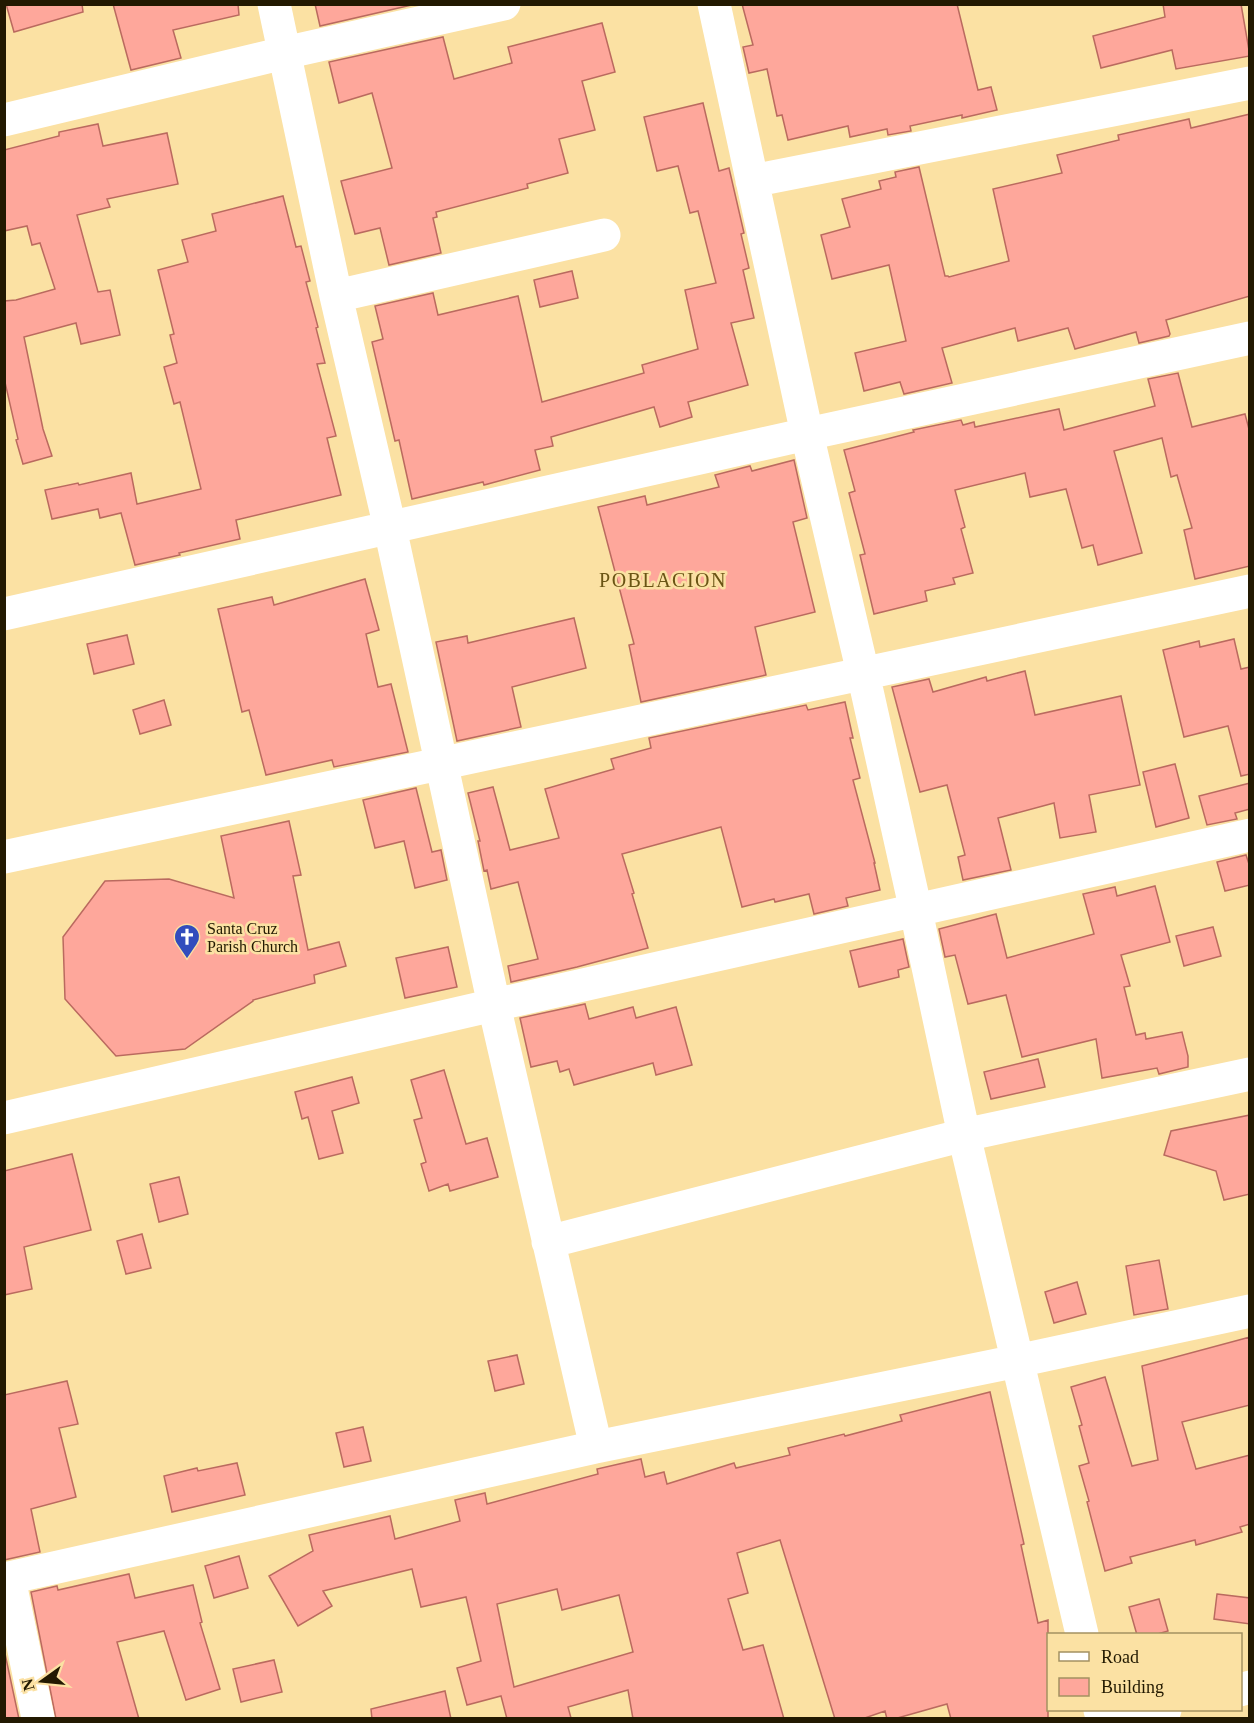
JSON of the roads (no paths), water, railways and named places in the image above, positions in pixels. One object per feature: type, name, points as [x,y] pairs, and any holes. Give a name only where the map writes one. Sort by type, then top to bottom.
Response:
[{"type":"street","points":[[274,4],[440,764],[596,1447]]},
{"type":"street","points":[[4,120],[284,53],[504,4]]},
{"type":"street","points":[[714,4],[807,434],[863,673],[964,1135],[1082,1633]]},
{"type":"street","points":[[752,181],[1250,83]]},
{"type":"street","points":[[336,296],[604,235]]},
{"type":"street","points":[[4,614],[807,434],[1250,338]]},
{"type":"street","points":[[4,857],[1250,591]]},
{"type":"street","points":[[4,1118],[494,1005],[1250,836]]},
{"type":"street","points":[[549,1242],[964,1135],[1250,1074]]},
{"type":"street","points":[[39,1719],[7,1579],[596,1447],[1250,1311]]},
{"type":"street","points":[[1130,1719],[1161,1711]]},
{"type":"place","name":"Santa Cruz Parish Church","points":[[187,960]]},
{"type":"district","name":"POBLACION","points":[[663,580]]}]
